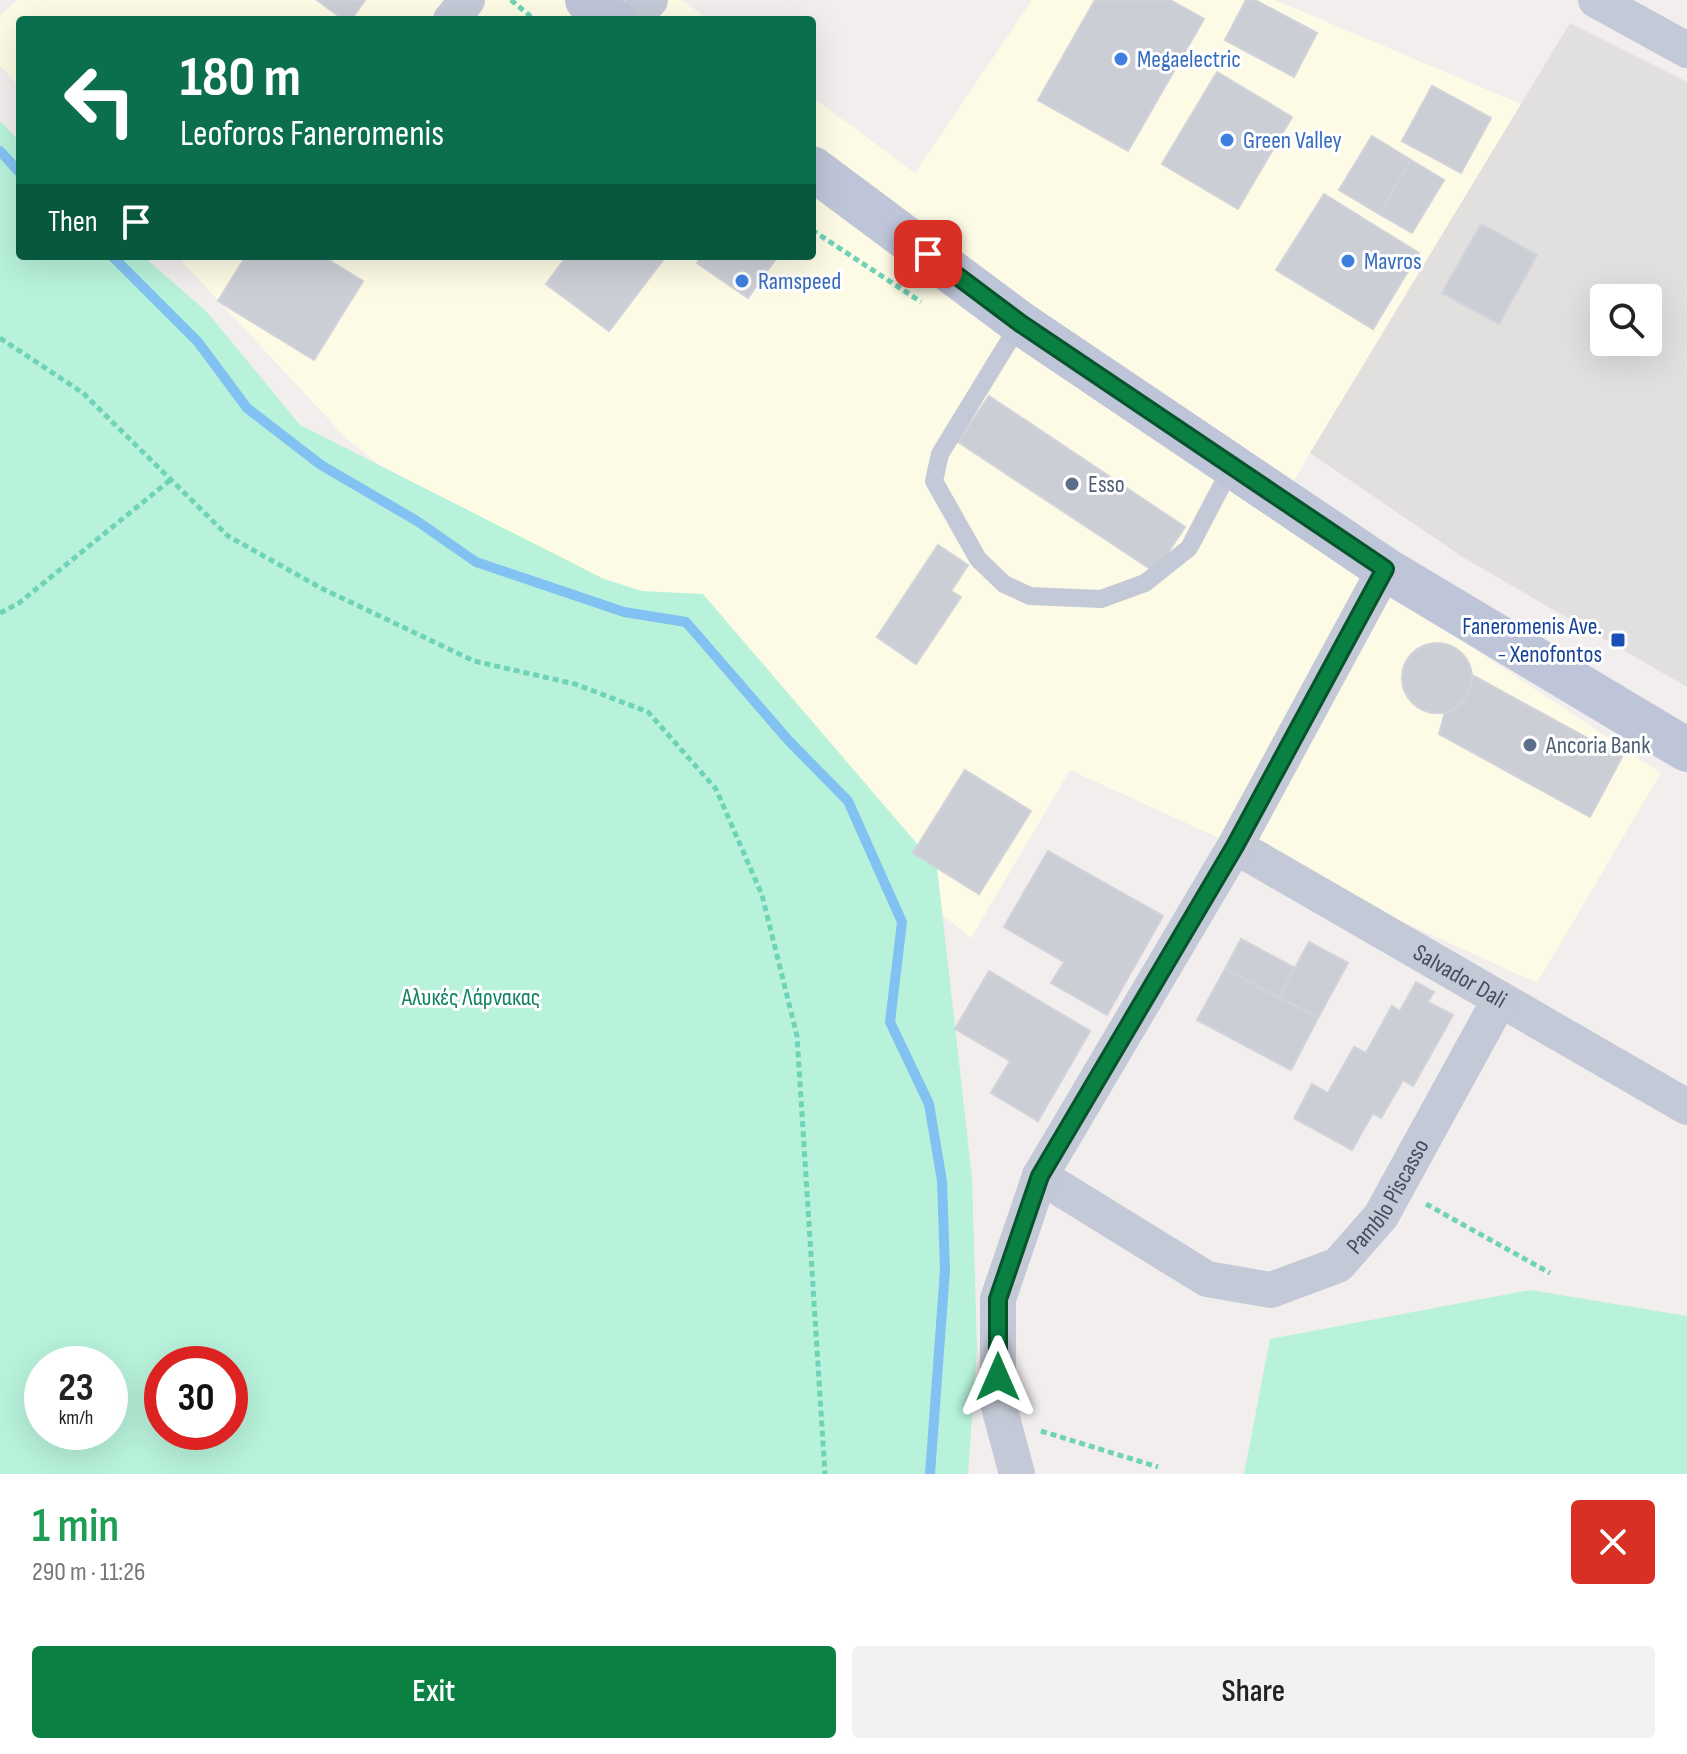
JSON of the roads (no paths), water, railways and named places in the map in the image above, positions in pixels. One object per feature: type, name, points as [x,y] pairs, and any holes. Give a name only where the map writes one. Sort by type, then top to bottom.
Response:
[{"type":"main road","points":[[587,0],[608,16]]},
{"type":"main road","points":[[816,171],[1020,323],[1385,569],[1687,750]]},
{"type":"street","points":[[454,16],[467,0]]},
{"type":"street","points":[[635,16],[650,0]]},
{"type":"street","points":[[1596,0],[1687,50]]},
{"type":"street","points":[[1017,1474],[998,1403],[998,1299],[1040,1176],[1235,846],[1385,569]]},
{"type":"street","name":"Salvador Dali","points":[[1235,846],[1687,1107]]},
{"type":"street","name":"Pamblo Piscasso","points":[[1040,1176],[1207,1279],[1271,1290],[1338,1265],[1381,1216],[1500,999]]},
{"type":"lane","points":[[1020,323],[940,454],[934,481],[978,559],[1004,584],[1030,596],[1101,599],[1145,583],[1189,548],[1232,466]]},
{"type":"waterway","points":[[0,151],[16,169]]},
{"type":"waterway","points":[[116,260],[198,342],[247,408],[321,465],[417,521],[476,562],[624,612],[686,622],[789,741],[848,801],[902,922],[890,1022],[929,1104],[942,1181],[945,1270],[930,1474]]},
{"type":"place","name":"Megaelectric","points":[[1121,59]]},
{"type":"place","name":"Green Valley","points":[[1227,140]]},
{"type":"place","name":"Mavros","points":[[1348,261]]},
{"type":"place","name":"Ramspeed","points":[[742,281]]},
{"type":"place","name":"Esso","points":[[1072,484]]},
{"type":"place","name":"Faneromenis Ave. - Xenofontos","points":[[1618,640]]},
{"type":"place","name":"Ancoria Bank","points":[[1530,745]]},
{"type":"park label","name":"Αλυκές Λάρνακας","points":[[471,997]]}]
